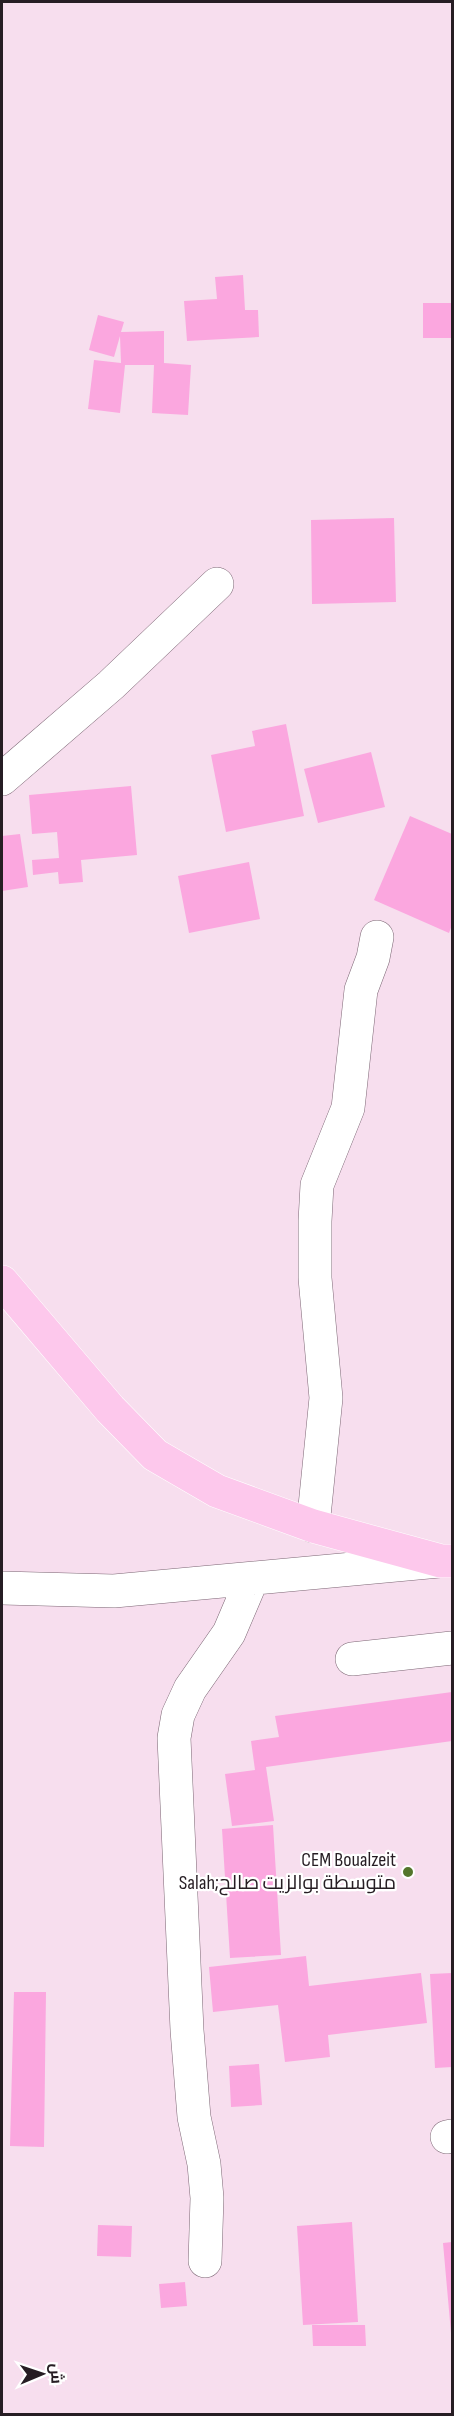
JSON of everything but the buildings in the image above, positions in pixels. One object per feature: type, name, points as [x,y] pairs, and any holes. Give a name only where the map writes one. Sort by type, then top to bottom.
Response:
[{"type":"main road","points":[[2,1282],[110,1409],[154,1455],[217,1491],[313,1526],[447,1561]]},
{"type":"street","points":[[2,779],[21,760],[111,685],[217,584]]},
{"type":"street","points":[[313,1526],[326,1398],[315,1278],[317,1185],[348,1108],[361,990],[373,958],[377,937]]},
{"type":"street","points":[[2,1588],[114,1591],[447,1561]]},
{"type":"street","points":[[205,2261],[207,2198],[204,2164],[194,2117],[188,2041],[174,1738],[178,1715],[190,1689],[229,1632],[252,1580]]},
{"type":"street","points":[[352,1659],[453,1648]]},
{"type":"place","name":"CEM Boualzeit Salah;متوسطة بوالزيت صالح","points":[[408,1872]]}]
